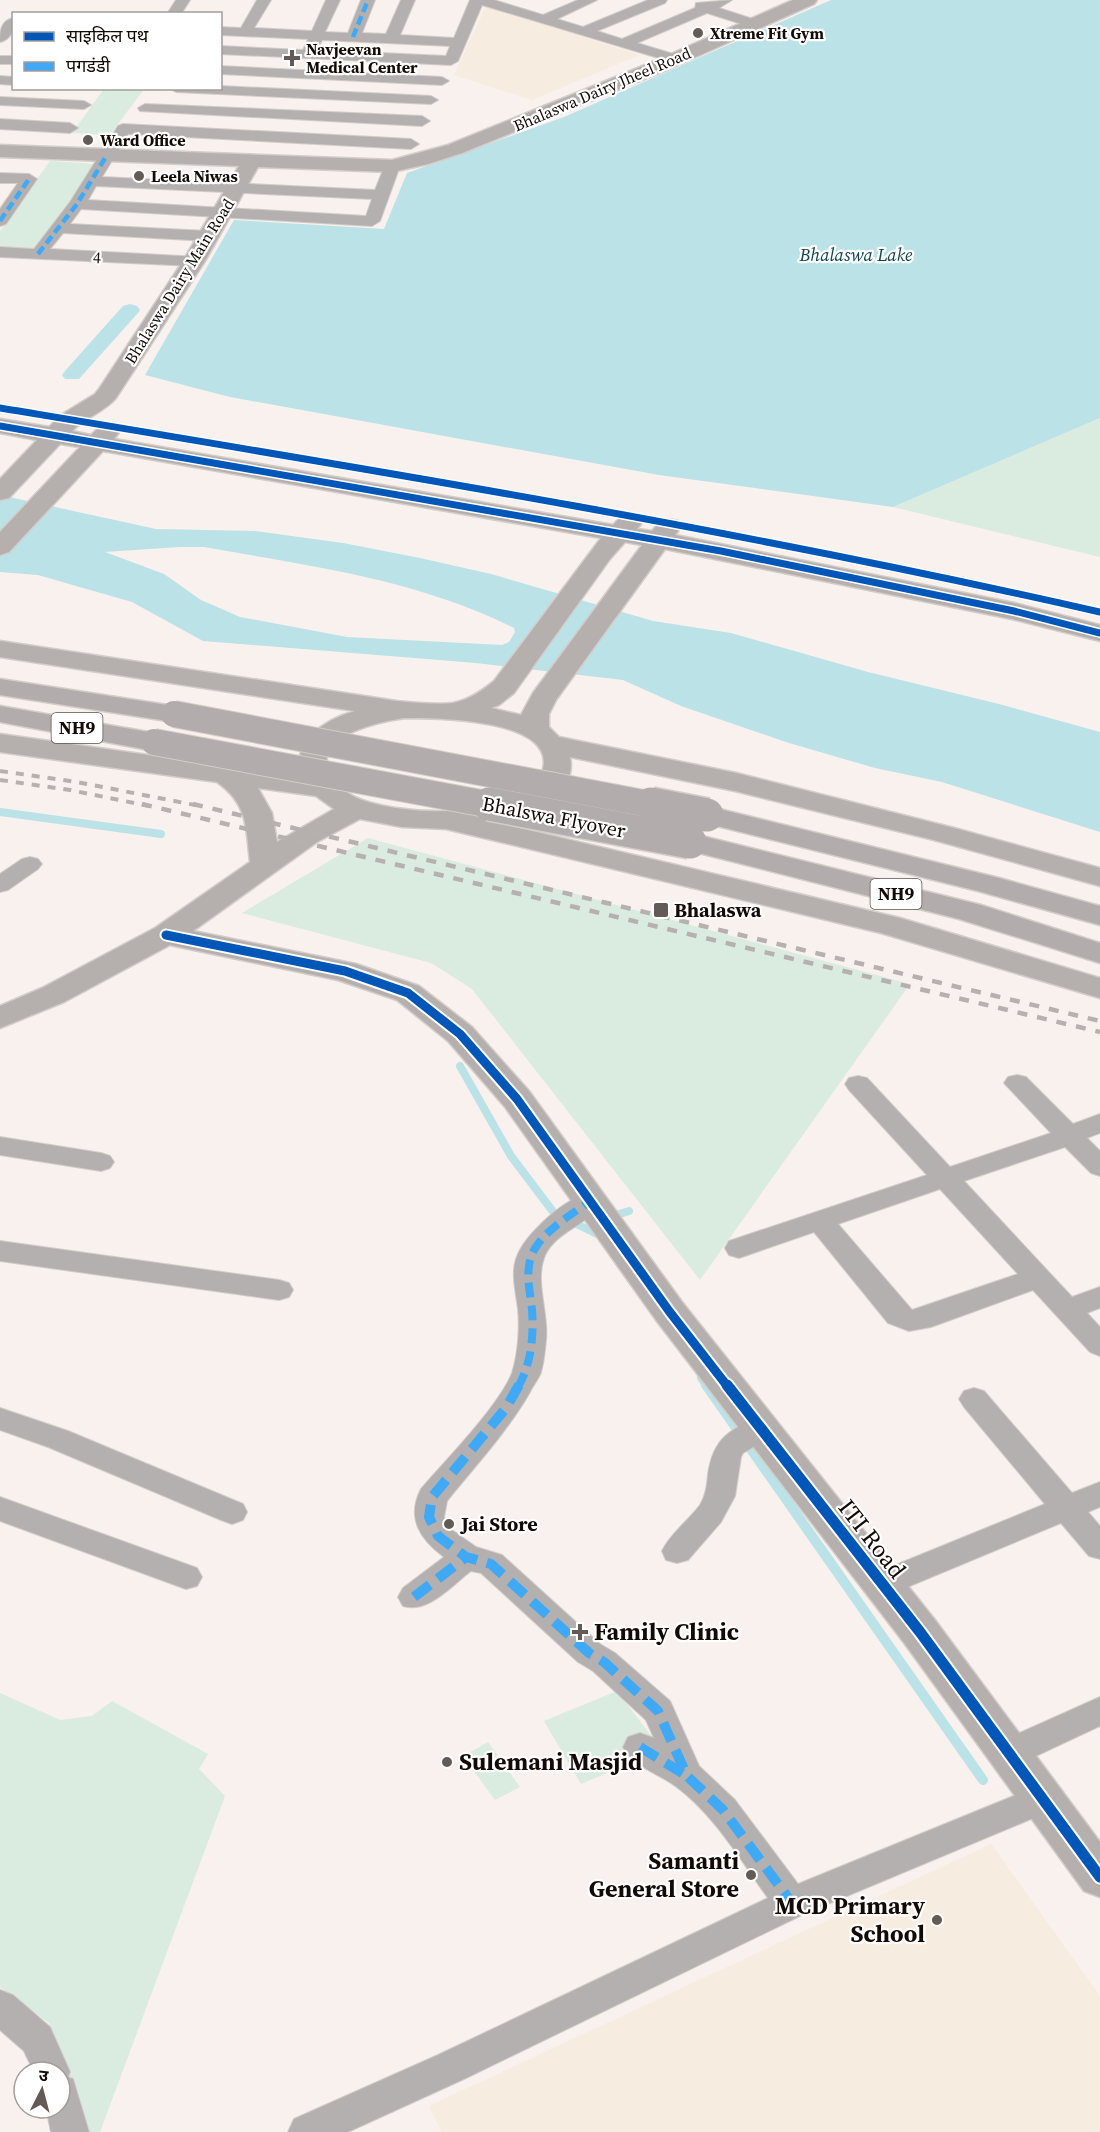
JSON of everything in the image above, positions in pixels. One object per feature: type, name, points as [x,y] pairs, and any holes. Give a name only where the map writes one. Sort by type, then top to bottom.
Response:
[{"type":"highway","name":"Bhalswa Flyover","points":[[0,687],[174,714],[706,815],[988,884],[1100,916]]},
{"type":"highway","name":"Bhalswa Flyover","points":[[0,714],[690,842],[970,912],[1100,953]]},
{"type":"street","points":[[245,32],[264,0]]},
{"type":"street","points":[[251,162],[263,135],[298,74],[333,0]]},
{"type":"street","points":[[353,37],[368,0]]},
{"type":"street","points":[[391,39],[408,0]]},
{"type":"street","points":[[38,254],[77,204],[123,129],[263,135],[416,152],[422,122],[478,0],[675,59]]},
{"type":"street","points":[[508,8],[528,0]]},
{"type":"street","points":[[543,20],[590,0]]},
{"type":"street","points":[[583,32],[660,0]]},
{"type":"street","points":[[682,0],[754,24]]},
{"type":"street","points":[[622,44],[725,0]]},
{"type":"street","name":"Bhalaswa Dairy Jheel Road","points":[[0,151],[392,166],[416,152],[466,145],[675,59],[808,0]]},
{"type":"street","points":[[0,39],[9,22]]},
{"type":"street","points":[[222,31],[459,42]]},
{"type":"street","points":[[222,50],[451,61]]},
{"type":"street","points":[[222,70],[442,81]]},
{"type":"street","points":[[213,90],[431,100]]},
{"type":"street","points":[[0,101],[84,105]]},
{"type":"street","points":[[145,108],[422,122]]},
{"type":"street","points":[[0,124],[70,128]]},
{"type":"street","name":"Bhalaswa Dairy Main Road","points":[[103,399],[194,261],[251,162]]},
{"type":"street","points":[[77,204],[372,221],[392,166]]},
{"type":"street","points":[[0,178],[28,179],[6,203],[0,221]]},
{"type":"street","points":[[91,181],[382,195]]},
{"type":"street","points":[[59,228],[208,236]]},
{"type":"street","name":"4","points":[[0,252],[194,261]]},
{"type":"street","points":[[0,547],[105,434],[103,399]]},
{"type":"street","points":[[0,494],[54,436],[103,399]]},
{"type":"street","points":[[0,408],[54,436]]},
{"type":"street","points":[[0,426],[54,436],[105,434],[665,532],[721,551],[1014,611],[1099,616]]},
{"type":"street","points":[[456,711],[489,699],[504,687],[601,554],[627,525]]},
{"type":"street","points":[[405,710],[360,717],[342,725],[327,736],[316,748],[312,762],[314,775],[322,788],[337,800],[358,808],[402,817],[447,820],[494,816],[517,809],[536,798],[549,786],[556,772],[557,757],[543,737],[535,714],[543,699],[665,532]]},
{"type":"street","points":[[0,649],[405,710],[456,711],[484,715],[543,737],[945,834],[1100,877]]},
{"type":"street","points":[[0,743],[322,788]]},
{"type":"street","points":[[225,774],[242,785],[257,806],[265,864]]},
{"type":"street","points":[[0,1018],[53,995],[166,935],[306,836],[358,808]]},
{"type":"street","points":[[447,820],[889,925],[1100,988]]},
{"type":"street","points":[[0,885],[30,864]]},
{"type":"street","name":"ITI Road","points":[[166,935],[345,971],[408,993],[460,1034],[518,1099],[669,1311],[882,1584],[1100,1877]]},
{"type":"street","points":[[1017,1083],[1100,1167]]},
{"type":"street","points":[[858,1084],[1100,1345]]},
{"type":"street","points":[[739,1248],[1069,1136],[1100,1123]]},
{"type":"street","points":[[0,1146],[101,1162]]},
{"type":"street","points":[[598,1214],[558,1224],[536,1245],[530,1260],[528,1283],[532,1311],[532,1338],[526,1373],[506,1408],[432,1497],[429,1517],[438,1536],[466,1557],[491,1564],[589,1653],[604,1662],[658,1711],[687,1776]]},
{"type":"street","points":[[820,1221],[898,1316],[909,1321],[921,1320],[1037,1278]]},
{"type":"street","points":[[0,1251],[279,1290]]},
{"type":"street","points":[[1067,1310],[1100,1297]]},
{"type":"street","points":[[974,1399],[1100,1547]]},
{"type":"street","points":[[0,1419],[58,1439],[232,1512]]},
{"type":"street","points":[[677,1551],[710,1514],[720,1496],[726,1455],[734,1445],[761,1429]]},
{"type":"street","points":[[882,1584],[1100,1494]]},
{"type":"street","points":[[0,1509],[186,1577]]},
{"type":"street","points":[[414,1597],[466,1557]]},
{"type":"street","points":[[1009,1753],[1100,1711]]},
{"type":"street","points":[[640,1747],[687,1776],[723,1810],[792,1904]]},
{"type":"street","points":[[307,2132],[348,2124],[451,2067],[792,1904],[1042,1799]]},
{"type":"street","points":[[0,2007],[37,2039],[47,2060]]},
{"type":"shaded area","points":[[486,6],[639,55],[532,100],[454,75]]},
{"type":"shaded area","name":"MCD Primary School","points":[[991,1844],[1100,1996],[1100,2132],[442,2132],[429,2106]]},
{"type":"green space","points":[[103,90],[143,90],[110,135],[72,133]]},
{"type":"green space","points":[[50,161],[97,164],[37,251],[0,249],[0,231]]},
{"type":"green space","points":[[1100,418],[1100,557],[893,507]]},
{"type":"green space","points":[[368,838],[910,984],[700,1280],[472,989],[431,963],[242,913]]},
{"type":"green space","points":[[617,1691],[662,1750],[581,1784],[544,1721]]},
{"type":"green space","points":[[0,1693],[60,1720],[92,1716],[112,1701],[208,1754],[199,1769],[225,1796],[100,2132],[85,2132],[72,2093],[72,2060],[61,2060],[49,2023],[0,1987]]},
{"type":"green space","points":[[488,1742],[520,1787],[495,1800],[463,1756]]},
{"type":"water","name":"Bhalaswa Lake","points":[[831,0],[1100,0],[1100,418],[893,507],[659,475],[230,397],[145,375],[234,220],[384,229],[407,173],[564,117]]},
{"type":"water","points":[[0,495],[156,529],[255,531],[343,543],[491,574],[653,621],[731,633],[868,672],[999,704],[1100,732],[1100,832],[942,782],[875,768],[789,743],[681,706],[623,680],[476,663],[203,641],[132,602],[38,575],[0,572]],"holes":[[[204,547],[323,568],[401,586],[477,611],[514,628],[515,632],[509,642],[502,645],[347,637],[240,617],[201,600],[164,574],[105,552]]]},
{"type":"waterway","points":[[72,375],[130,310]]},
{"type":"waterway","points":[[0,812],[161,834]]},
{"type":"waterway","points":[[460,1066],[511,1156],[554,1213],[603,1237]]},
{"type":"waterway","points":[[610,1217],[629,1211]]},
{"type":"waterway","points":[[701,1378],[707,1387]]},
{"type":"waterway","points":[[706,1385],[983,1780]]},
{"type":"railway","points":[[0,771],[77,782],[200,806]]},
{"type":"railway","points":[[0,780],[70,790],[149,806]]},
{"type":"railway","points":[[142,804],[1100,1032]]},
{"type":"railway","points":[[193,804],[1100,1021]]},
{"type":"marked path","points":[[353,37],[368,0]]},
{"type":"marked path","points":[[38,254],[77,204],[107,155]]},
{"type":"marked path","points":[[0,221],[29,179]]},
{"type":"marked path","points":[[589,1202],[558,1224],[536,1246],[529,1260],[528,1283],[532,1311],[532,1338],[526,1373],[506,1408],[432,1497],[429,1517],[438,1536],[466,1557],[491,1564],[589,1653],[604,1662],[658,1711],[687,1776],[723,1810],[792,1903]]},
{"type":"marked path","points":[[414,1597],[466,1557]]},
{"type":"marked path","points":[[640,1747],[687,1776]]},
{"type":"cycle path","points":[[0,408],[414,477],[689,526],[827,552],[1100,612]]},
{"type":"cycle path","points":[[0,426],[721,551],[1014,611],[1100,633]]},
{"type":"cycle path","points":[[166,935],[345,971],[408,993],[460,1034],[517,1099],[669,1311],[920,1632],[1100,1877]]},
{"type":"place","name":"Xtreme Fit Gym","points":[[698,33]]},
{"type":"place","name":"Navjeevan Medical Center","points":[[292,58]]},
{"type":"place","name":"Ward Office","points":[[88,140]]},
{"type":"place","name":"Leela Niwas","points":[[139,176]]},
{"type":"place","name":"Bhalaswa","points":[[661,910]]},
{"type":"place","name":"Jai Store","points":[[449,1524]]},
{"type":"place","name":"Family Clinic","points":[[580,1632]]},
{"type":"place","name":"Sulemani Masjid","points":[[447,1762]]},
{"type":"place","name":"Samanti General Store","points":[[751,1875]]},
{"type":"place","name":"MCD Primary School","points":[[937,1920]]}]
